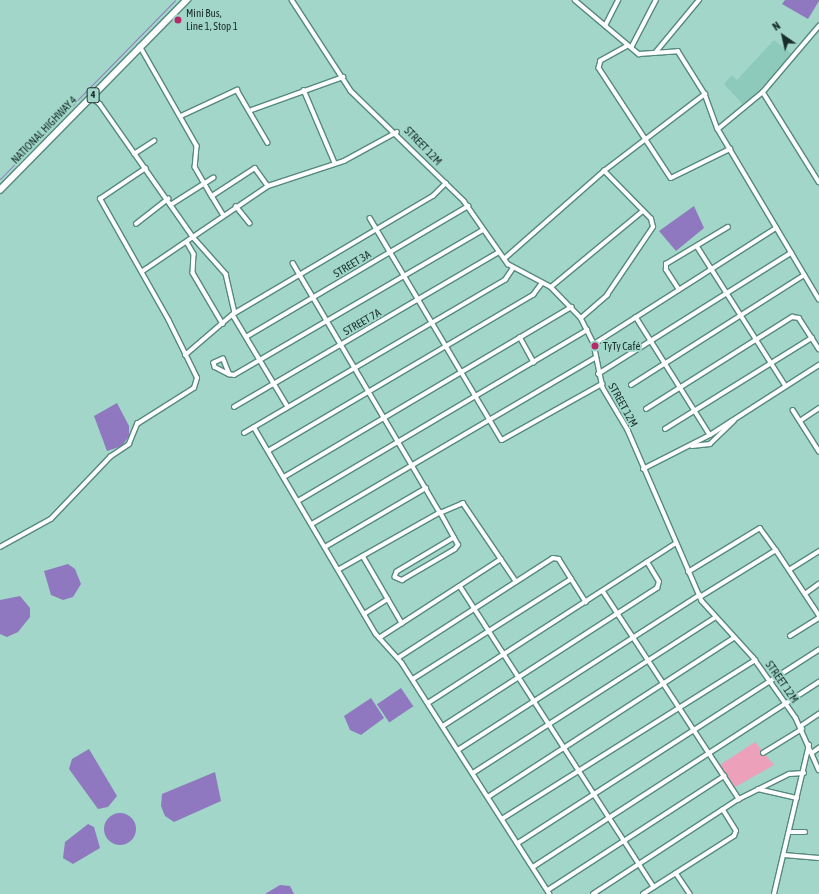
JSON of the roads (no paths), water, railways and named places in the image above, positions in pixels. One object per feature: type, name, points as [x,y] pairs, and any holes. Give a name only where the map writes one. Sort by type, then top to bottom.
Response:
[{"type":"highway","name":"NATIONAL HIGHWAY 4","points":[[0,190],[91,97],[142,48],[187,0]]},
{"type":"street","name":"STREET 12M","points":[[292,0],[343,77],[364,105],[397,132],[468,206],[498,253],[513,268],[551,287],[572,307],[580,318],[594,344],[598,374],[602,384],[628,430],[675,544],[700,596],[714,618],[754,660],[768,682],[802,727],[819,770]]},
{"type":"street","points":[[575,0],[639,54],[678,51],[705,94],[718,129],[819,300]]},
{"type":"street","points":[[605,26],[618,0]]},
{"type":"street","points":[[656,0],[630,47],[601,61],[599,68],[672,179],[730,150]]},
{"type":"street","points":[[655,53],[699,0]]},
{"type":"street","points":[[718,129],[763,92],[819,26]]},
{"type":"street","points":[[142,48],[197,146],[195,167],[224,214]]},
{"type":"street","points":[[252,110],[343,77]]},
{"type":"street","points":[[181,116],[237,90],[252,110],[268,143]]},
{"type":"street","points":[[304,90],[334,163]]},
{"type":"street","points":[[763,92],[819,182]]},
{"type":"street","points":[[504,259],[604,171],[646,141],[705,94]]},
{"type":"street","points":[[91,97],[100,104],[134,154],[172,204],[193,237],[226,274],[234,314],[288,407]]},
{"type":"street","points":[[143,271],[187,242],[224,214],[268,186],[334,163],[397,132]]},
{"type":"street","points":[[134,154],[154,141]]},
{"type":"street","points":[[0,547],[51,519],[110,458],[129,444],[137,424],[194,388],[197,378],[186,355],[143,271],[100,199],[146,168]]},
{"type":"street","points":[[212,196],[254,168],[268,186]]},
{"type":"street","points":[[580,318],[607,295],[653,226],[643,211],[604,171]]},
{"type":"street","points":[[172,204],[213,178]]},
{"type":"street","points":[[186,355],[234,314],[433,196],[446,183]]},
{"type":"street","points":[[136,224],[168,199]]},
{"type":"street","points":[[236,206],[250,223]]},
{"type":"street","name":"STREET 3A","points":[[246,337],[468,206]]},
{"type":"street","points":[[551,287],[643,211]]},
{"type":"street","points":[[370,218],[476,396],[505,441],[602,384]]},
{"type":"street","points":[[679,290],[665,267],[728,226]]},
{"type":"street","points":[[594,344],[776,228]]},
{"type":"street","points":[[229,374],[260,360],[483,230]]},
{"type":"street","points":[[187,242],[194,254],[193,273],[223,324]]},
{"type":"street","points":[[697,246],[786,386]]},
{"type":"street","name":"STREET 7A","points":[[234,407],[498,253]]},
{"type":"street","points":[[598,374],[791,253]]},
{"type":"street","points":[[293,263],[426,488],[458,545],[447,554],[402,580],[395,577],[397,572],[454,538]]},
{"type":"street","points":[[244,433],[506,280],[513,268]]},
{"type":"street","points":[[631,385],[804,275]]},
{"type":"street","points":[[268,451],[534,295],[542,283]]},
{"type":"street","points":[[284,477],[572,307]]},
{"type":"street","points":[[646,409],[796,316],[819,349]]},
{"type":"street","points":[[636,317],[710,435]]},
{"type":"street","points":[[298,501],[587,330]]},
{"type":"street","points":[[520,337],[534,362]]},
{"type":"street","points":[[665,429],[812,338]]},
{"type":"street","points":[[312,524],[595,358]]},
{"type":"street","points":[[223,359],[229,374],[215,367],[214,363],[223,359]]},
{"type":"street","points":[[643,469],[691,446],[710,435],[819,365]]},
{"type":"street","points":[[800,421],[819,408]]},
{"type":"street","points":[[793,410],[818,449]]},
{"type":"street","points":[[691,446],[710,444],[737,418]]},
{"type":"street","points":[[254,427],[364,614],[380,638],[398,658],[413,679],[549,892],[724,776]]},
{"type":"street","points":[[325,547],[426,488]]},
{"type":"street","points":[[339,570],[440,513],[458,504],[466,504],[516,581]]},
{"type":"street","points":[[688,572],[760,528],[819,616],[790,636]]},
{"type":"street","points":[[428,704],[675,544]]},
{"type":"street","points":[[458,750],[633,637],[776,550]]},
{"type":"street","points":[[789,570],[819,551]]},
{"type":"street","points":[[363,556],[402,623]]},
{"type":"street","points":[[398,658],[554,558],[559,559],[586,602]]},
{"type":"street","points":[[380,638],[501,559]]},
{"type":"street","points":[[443,726],[659,586],[647,562]]},
{"type":"street","points":[[413,679],[571,579]]},
{"type":"street","points":[[805,594],[819,584]]},
{"type":"street","points":[[460,586],[654,887]]},
{"type":"street","points":[[603,591],[740,799]]},
{"type":"street","points":[[364,614],[388,599]]},
{"type":"street","points":[[473,773],[714,618]]},
{"type":"street","points":[[488,797],[734,638]]},
{"type":"street","points":[[518,843],[819,650]]},
{"type":"street","points":[[502,820],[754,660]]},
{"type":"street","points":[[533,867],[819,682]]},
{"type":"street","points":[[763,753],[819,714]]},
{"type":"street","points":[[774,894],[804,773],[809,744]]},
{"type":"street","points":[[812,753],[819,748]]},
{"type":"street","points":[[593,894],[758,788],[789,774],[804,773]]},
{"type":"street","points":[[758,788],[797,798]]},
{"type":"street","points":[[643,894],[734,836],[736,831],[723,810]]},
{"type":"street","points":[[790,832],[805,832]]},
{"type":"street","points":[[784,855],[819,858]]},
{"type":"street","points":[[676,873],[690,894]]},
{"type":"waterway","points":[[0,179],[175,0]]},
{"type":"place","name":"Mini Bus, Line 1, Stop 1","points":[[178,20]]},
{"type":"place","name":"TyTy Café","points":[[595,346]]}]
